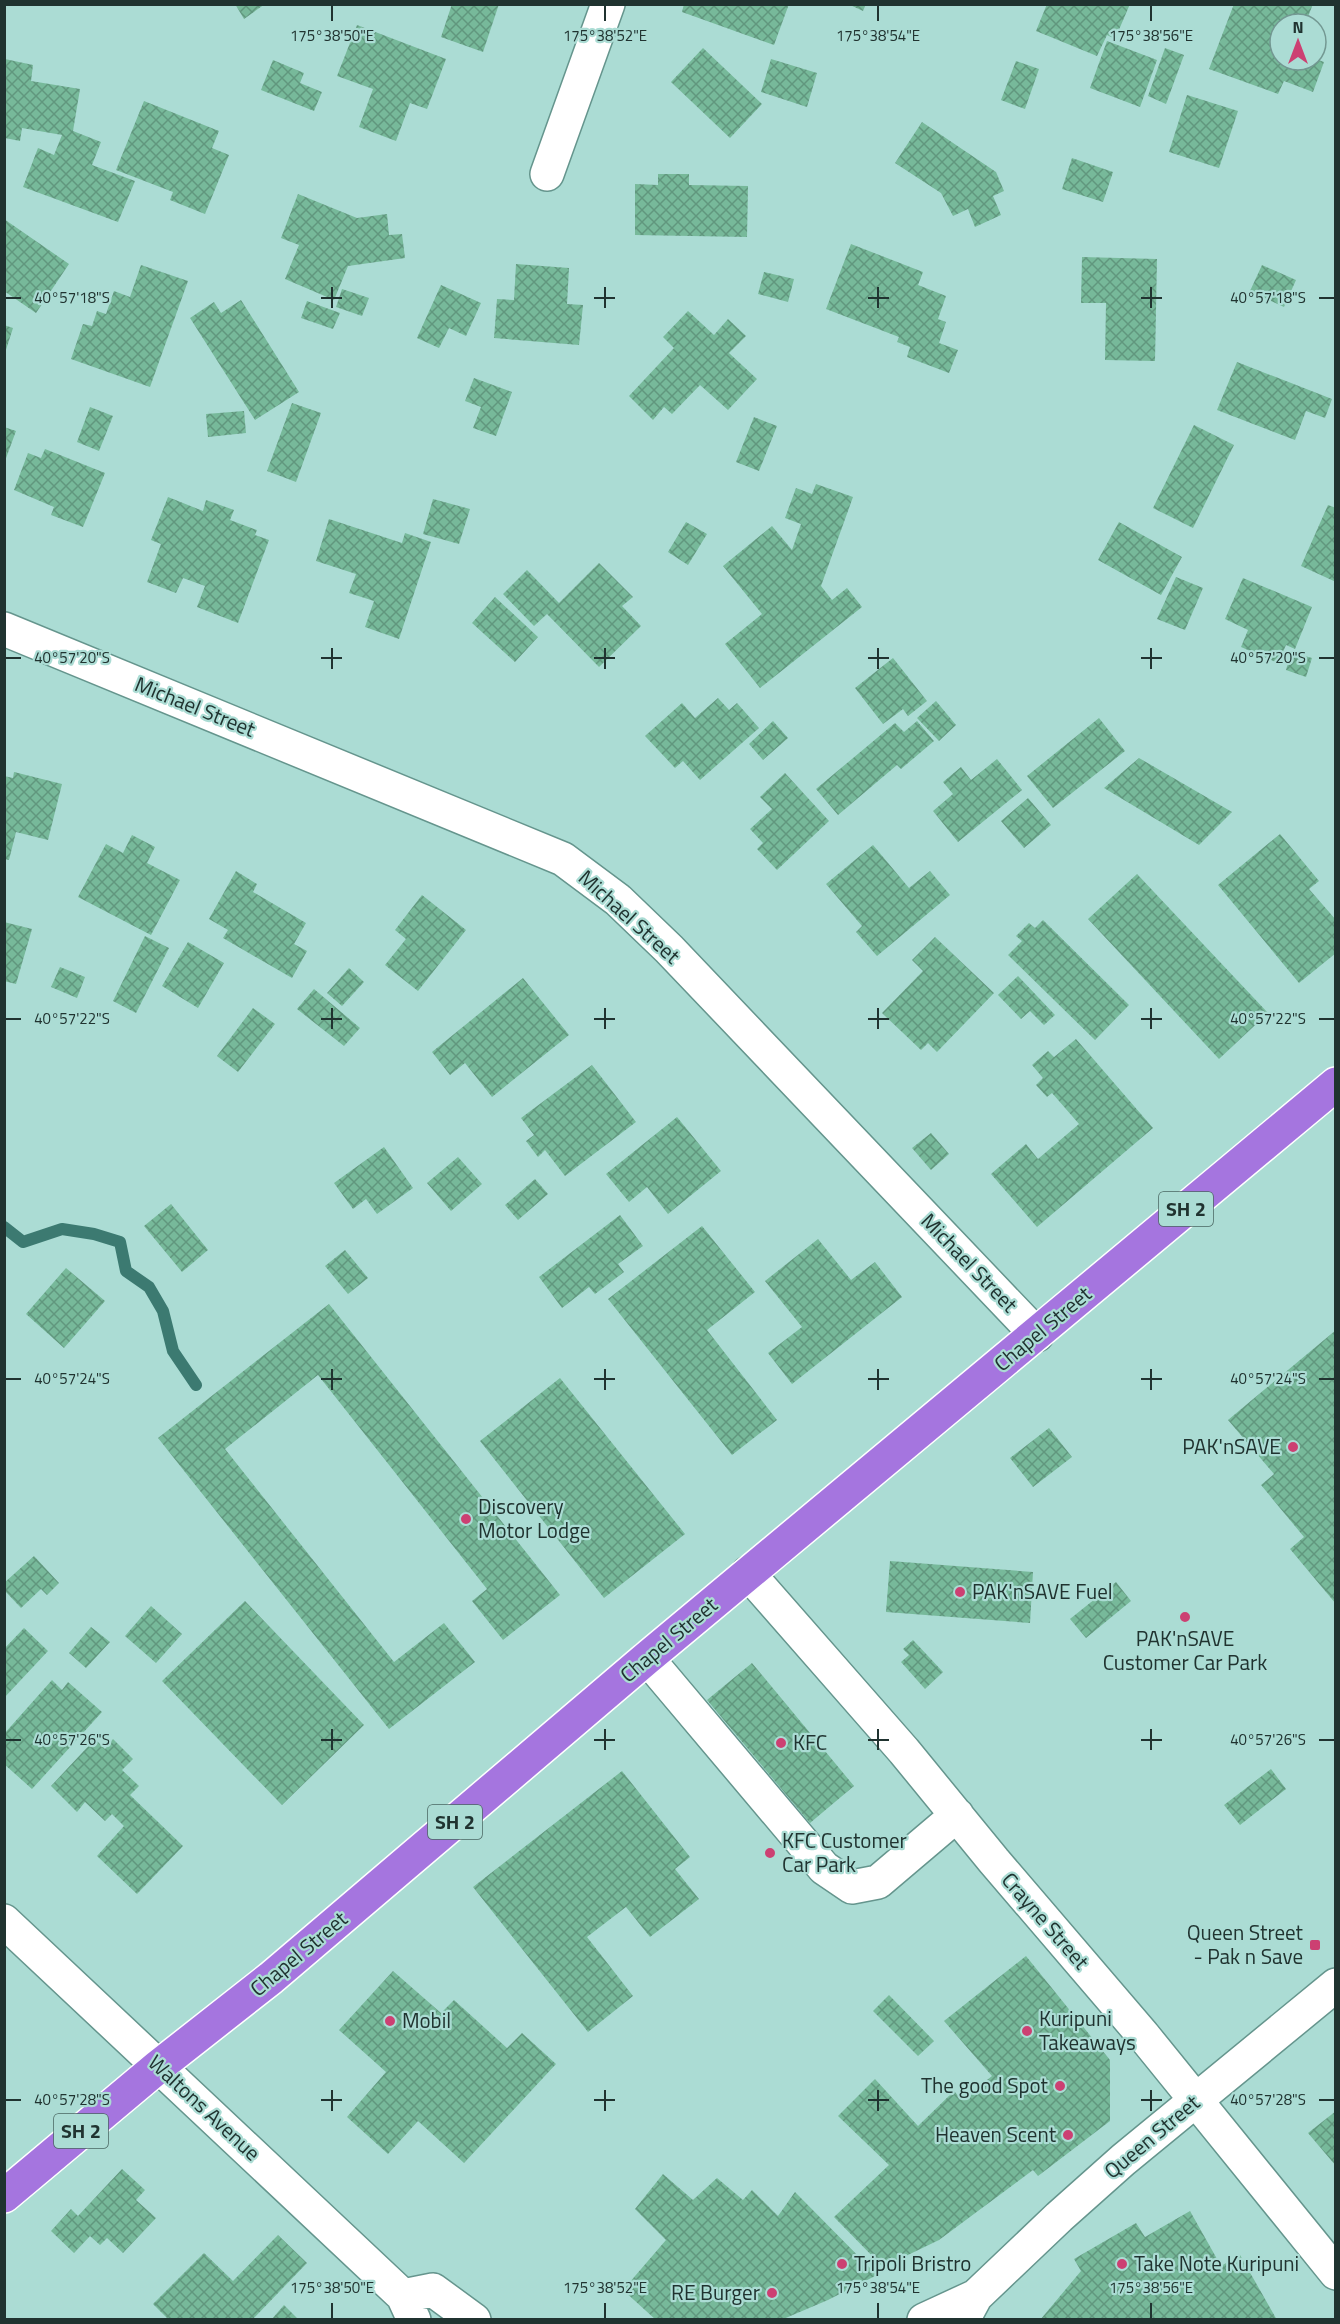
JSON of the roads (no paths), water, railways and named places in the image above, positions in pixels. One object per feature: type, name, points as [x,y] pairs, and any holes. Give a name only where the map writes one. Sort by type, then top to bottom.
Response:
[{"type":"highway","name":"Chapel Street","points":[[4,2196],[159,2066],[297,1956],[748,1573],[1037,1335],[1335,1084]]},
{"type":"street","points":[[547,174],[608,4]]},
{"type":"street","name":"Michael Street","points":[[4,629],[563,859],[618,900],[669,949],[1037,1335]]},
{"type":"street","name":"Crayne Street","points":[[748,1573],[897,1743],[1197,2100],[1335,2273]]},
{"type":"street","points":[[647,1658],[824,1868],[852,1887],[878,1882],[957,1815]]},
{"type":"street","name":"Waltons Avenue","points":[[4,1920],[385,2281],[408,2308],[433,2290],[474,2319]]},
{"type":"street","name":"Queen Street","points":[[924,2319],[970,2308],[1059,2217],[1122,2160],[1335,1985]]},
{"type":"waterway","points":[[4,1227],[23,1242],[62,1229],[94,1234],[120,1242],[126,1271],[149,1287],[163,1311],[173,1351],[196,1385]]},
{"type":"place","name":"PAK'nSAVE","points":[[1293,1447]]},
{"type":"place","name":"Discovery Motor Lodge","points":[[466,1519]]},
{"type":"place","name":"PAK'nSAVE Fuel","points":[[960,1592]]},
{"type":"place","name":"PAK'nSAVE Customer Car Park","points":[[1185,1617]]},
{"type":"place","name":"KFC","points":[[781,1743]]},
{"type":"place","name":"KFC Customer Car Park","points":[[770,1853]]},
{"type":"place","name":"Queen Street - Pak n Save","points":[[1315,1945]]},
{"type":"place","name":"Mobil","points":[[390,2021]]},
{"type":"place","name":"Kuripuni Takeaways","points":[[1027,2031]]},
{"type":"place","name":"The good Spot","points":[[1060,2086]]},
{"type":"place","name":"Heaven Scent","points":[[1068,2135]]},
{"type":"place","name":"Tripoli Bristro","points":[[842,2264]]},
{"type":"place","name":"Take Note Kuripuni","points":[[1122,2264]]},
{"type":"place","name":"RE Burger","points":[[772,2293]]}]
